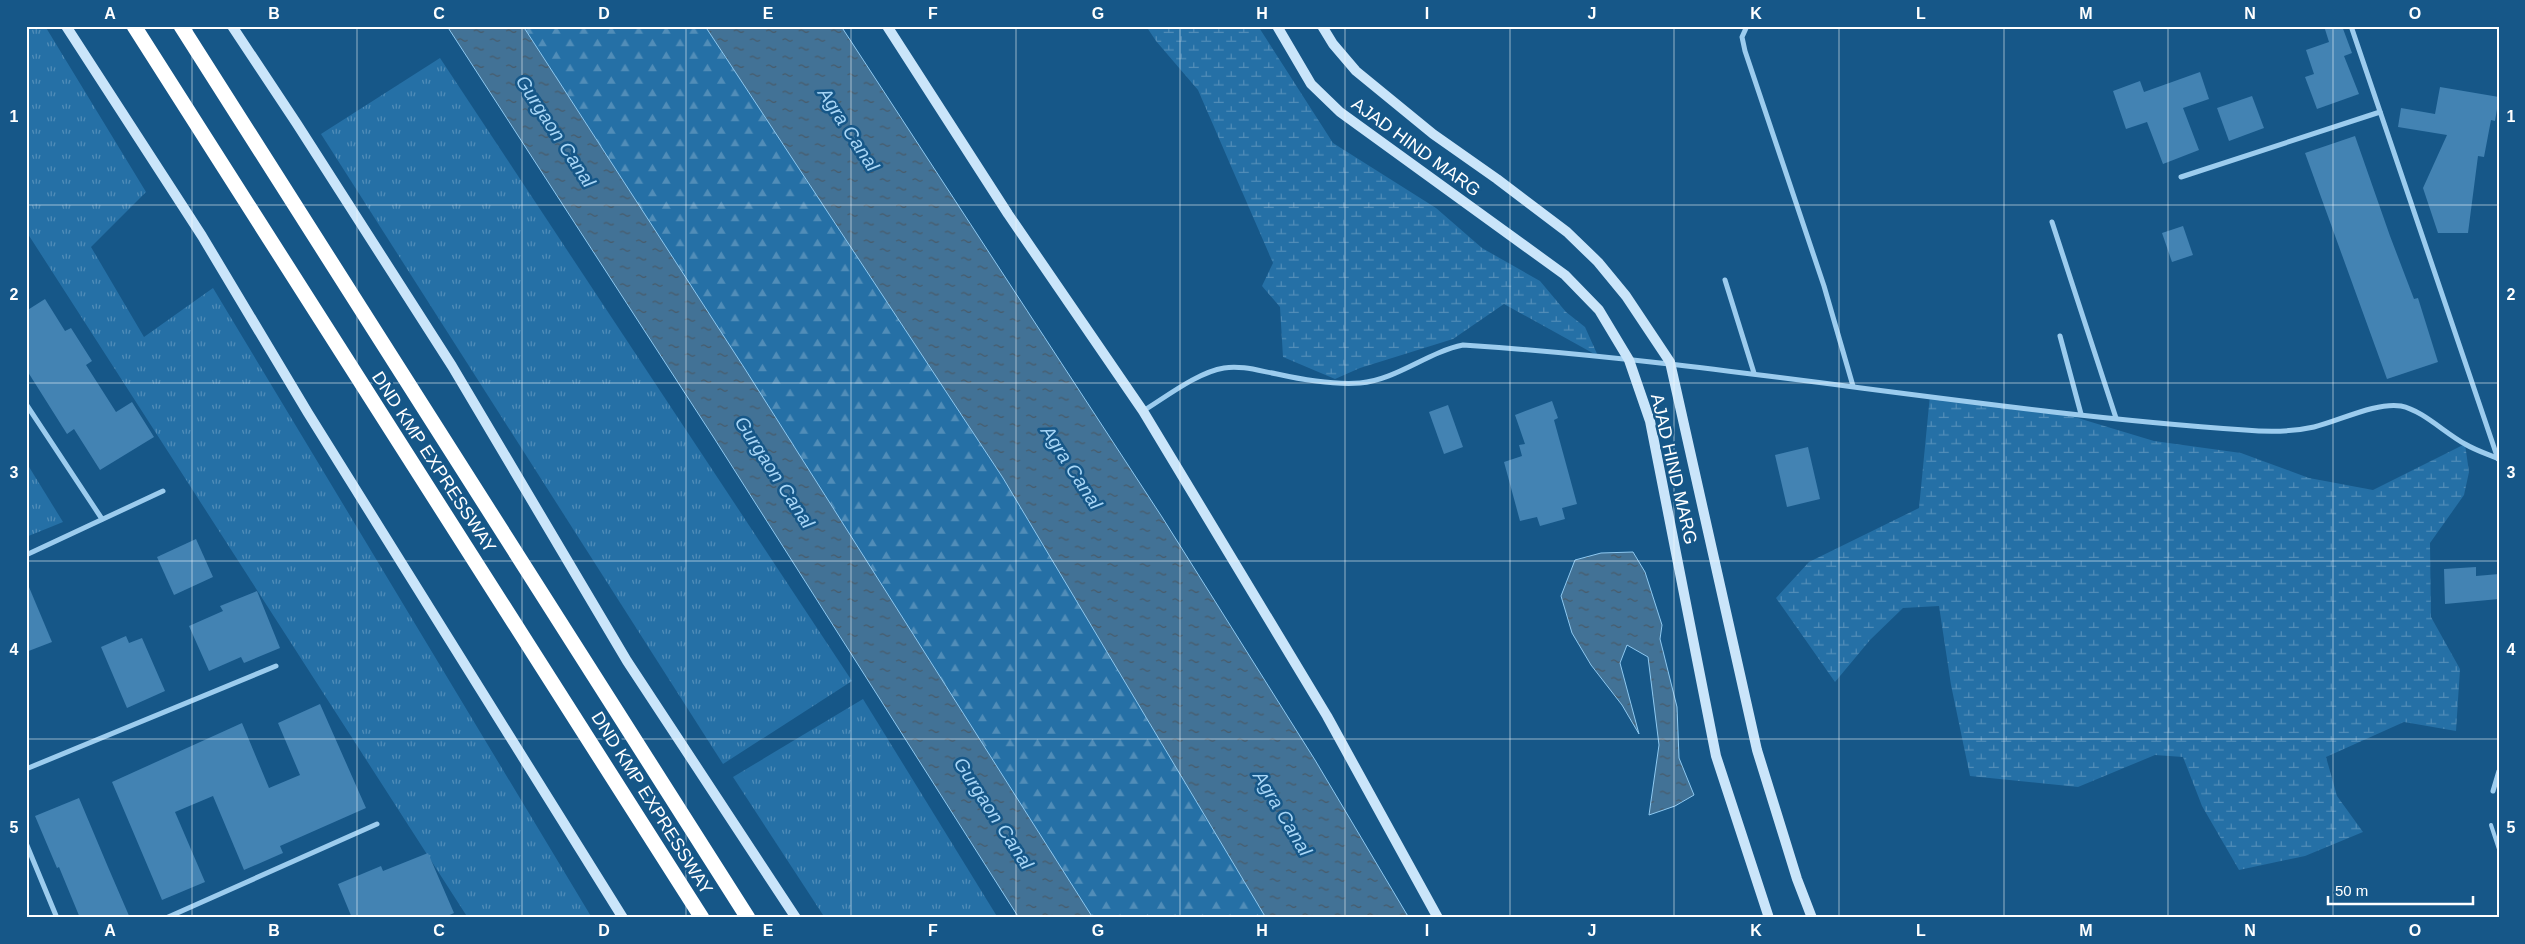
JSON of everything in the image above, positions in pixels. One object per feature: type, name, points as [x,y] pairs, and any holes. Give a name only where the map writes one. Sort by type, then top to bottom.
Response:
[{"type":"highway","name":"DND KMP EXPRESSWAY","points":[[134,26],[702,918]]},
{"type":"highway","name":"DND KMP EXPRESSWAY","points":[[180,26],[748,918]]},
{"type":"street","points":[[66,26],[202,236],[308,414],[624,918]]},
{"type":"street","points":[[232,26],[298,124],[452,366],[627,661],[796,918]]},
{"type":"street","points":[[887,26],[1008,214],[1143,411],[1327,716],[1438,918]]},
{"type":"street","name":"AJAD HIND MARG","points":[[1277,26],[1311,84],[1334,106],[1389,149],[1565,275],[1598,310],[1630,360],[1650,421],[1716,756],[1769,918]]},
{"type":"street","points":[[1322,26],[1333,44],[1356,71],[1433,134],[1567,232],[1598,262],[1626,296],[1670,362],[1757,750],[1796,879],[1812,918]]},
{"type":"street","points":[[1747,26],[1742,37],[1745,51],[1824,286],[1853,386]]},
{"type":"street","points":[[2351,26],[2498,459]]},
{"type":"street","points":[[2181,177],[2380,112]]},
{"type":"street","points":[[2052,222],[2116,418]]},
{"type":"street","points":[[1726,280],[1754,373]]},
{"type":"street","points":[[2060,336],[2081,414]]},
{"type":"street","points":[[1143,411],[1203,376],[1223,368],[1240,367],[1317,382],[1360,383],[1376,380],[1447,348],[1463,345],[1670,362],[2081,414],[2247,430],[2285,431],[2312,427],[2373,409],[2398,405],[2412,409],[2465,444],[2498,459]]},
{"type":"street","points":[[26,404],[102,519]]},
{"type":"street","points":[[26,555],[163,491]]},
{"type":"street","points":[[26,769],[276,666]]},
{"type":"street","points":[[2493,791],[2499,771]]},
{"type":"street","points":[[166,918],[377,824]]},
{"type":"street","points":[[26,843],[57,918]]},
{"type":"lane","points":[[2490,825],[2499,849]]},
{"type":"green space","points":[[26,26],[45,26],[146,192],[91,247],[144,337],[213,288],[592,918],[468,918],[26,231]]},
{"type":"green space","points":[[523,26],[705,26],[1003,478],[1266,918],[1093,918],[745,369]]},
{"type":"green space","points":[[1146,26],[1258,26],[1333,143],[1436,208],[1482,248],[1540,281],[1566,312],[1585,327],[1598,356],[1504,304],[1453,339],[1360,368],[1335,379],[1283,357],[1280,307],[1262,286],[1273,263],[1198,90],[1156,41]]},
{"type":"green space","points":[[440,58],[852,681],[723,764],[321,134]]},
{"type":"green space","points":[[1930,395],[2058,412],[2154,441],[2241,453],[2309,478],[2373,490],[2465,444],[2469,472],[2464,495],[2430,543],[2431,617],[2460,669],[2456,731],[2404,722],[2326,757],[2337,796],[2363,832],[2305,856],[2239,870],[2202,806],[2183,757],[2155,755],[2078,787],[1970,776],[1951,685],[1939,606],[1903,608],[1870,640],[1835,682],[1776,598],[1809,562],[1919,508]]},
{"type":"green space","points":[[26,462],[63,522],[26,537]]},
{"type":"green space","points":[[863,699],[998,918],[825,918],[733,777]]},
{"type":"water","name":"Gurgaon Canal","points":[[447,26],[523,26],[745,369],[1093,918],[1019,918],[714,438]]},
{"type":"water","name":"Agra Canal","points":[[705,26],[841,26],[1162,517],[1315,760],[1409,918],[1266,918],[1003,478]]},
{"type":"water","points":[[1633,552],[1645,572],[1662,625],[1660,639],[1677,707],[1679,758],[1694,795],[1675,806],[1649,815],[1659,745],[1648,657],[1627,645],[1620,663],[1639,734],[1622,705],[1591,665],[1572,633],[1561,596],[1575,560],[1601,553]]},
{"type":"building","points":[[2324,26],[2342,26],[2352,53],[2344,56],[2359,94],[2317,109],[2305,77],[2314,74],[2306,50],[2329,42]]},
{"type":"building","points":[[2200,72],[2209,99],[2183,108],[2199,150],[2163,164],[2147,122],[2126,129],[2113,91],[2140,81],[2144,92]]},
{"type":"building","points":[[2440,87],[2499,97],[2495,121],[2491,120],[2484,157],[2478,156],[2468,233],[2438,233],[2423,188],[2447,135],[2398,127],[2401,108],[2435,114]]},
{"type":"building","points":[[2252,96],[2264,128],[2229,141],[2217,108]]},
{"type":"building","points":[[2355,136],[2414,299],[2418,298],[2438,362],[2387,379],[2305,153]]},
{"type":"building","points":[[2183,226],[2193,255],[2172,262],[2162,233]]},
{"type":"building","points":[[45,299],[65,331],[71,328],[92,361],[86,365],[116,412],[132,402],[154,437],[100,470],[74,429],[67,434],[26,369],[26,311]]},
{"type":"building","points":[[1552,401],[1558,418],[1554,420],[1577,504],[1562,508],[1565,519],[1540,526],[1537,517],[1520,521],[1504,462],[1522,456],[1519,445],[1525,444],[1515,415]]},
{"type":"building","points":[[1448,405],[1463,447],[1444,454],[1429,412]]},
{"type":"building","points":[[1808,447],[1820,499],[1787,507],[1775,455]]},
{"type":"building","points":[[196,539],[213,577],[174,595],[157,557]]},
{"type":"building","points":[[2476,567],[2476,576],[2499,574],[2499,599],[2445,604],[2444,569]]},
{"type":"building","points":[[26,580],[52,642],[26,652]]},
{"type":"building","points":[[257,591],[280,648],[244,663],[241,657],[209,671],[189,626],[223,611],[220,606]]},
{"type":"building","points":[[126,636],[129,643],[142,638],[165,691],[127,708],[101,647]]},
{"type":"building","points":[[320,704],[366,808],[280,846],[283,853],[244,870],[213,796],[175,812],[205,882],[162,900],[112,782],[242,723],[269,788],[300,775],[278,723]]},
{"type":"building","points":[[79,798],[130,918],[80,918],[59,867],[57,868],[35,816]]},
{"type":"building","points":[[428,853],[454,913],[443,918],[352,918],[338,884],[381,866],[383,871]]}]
